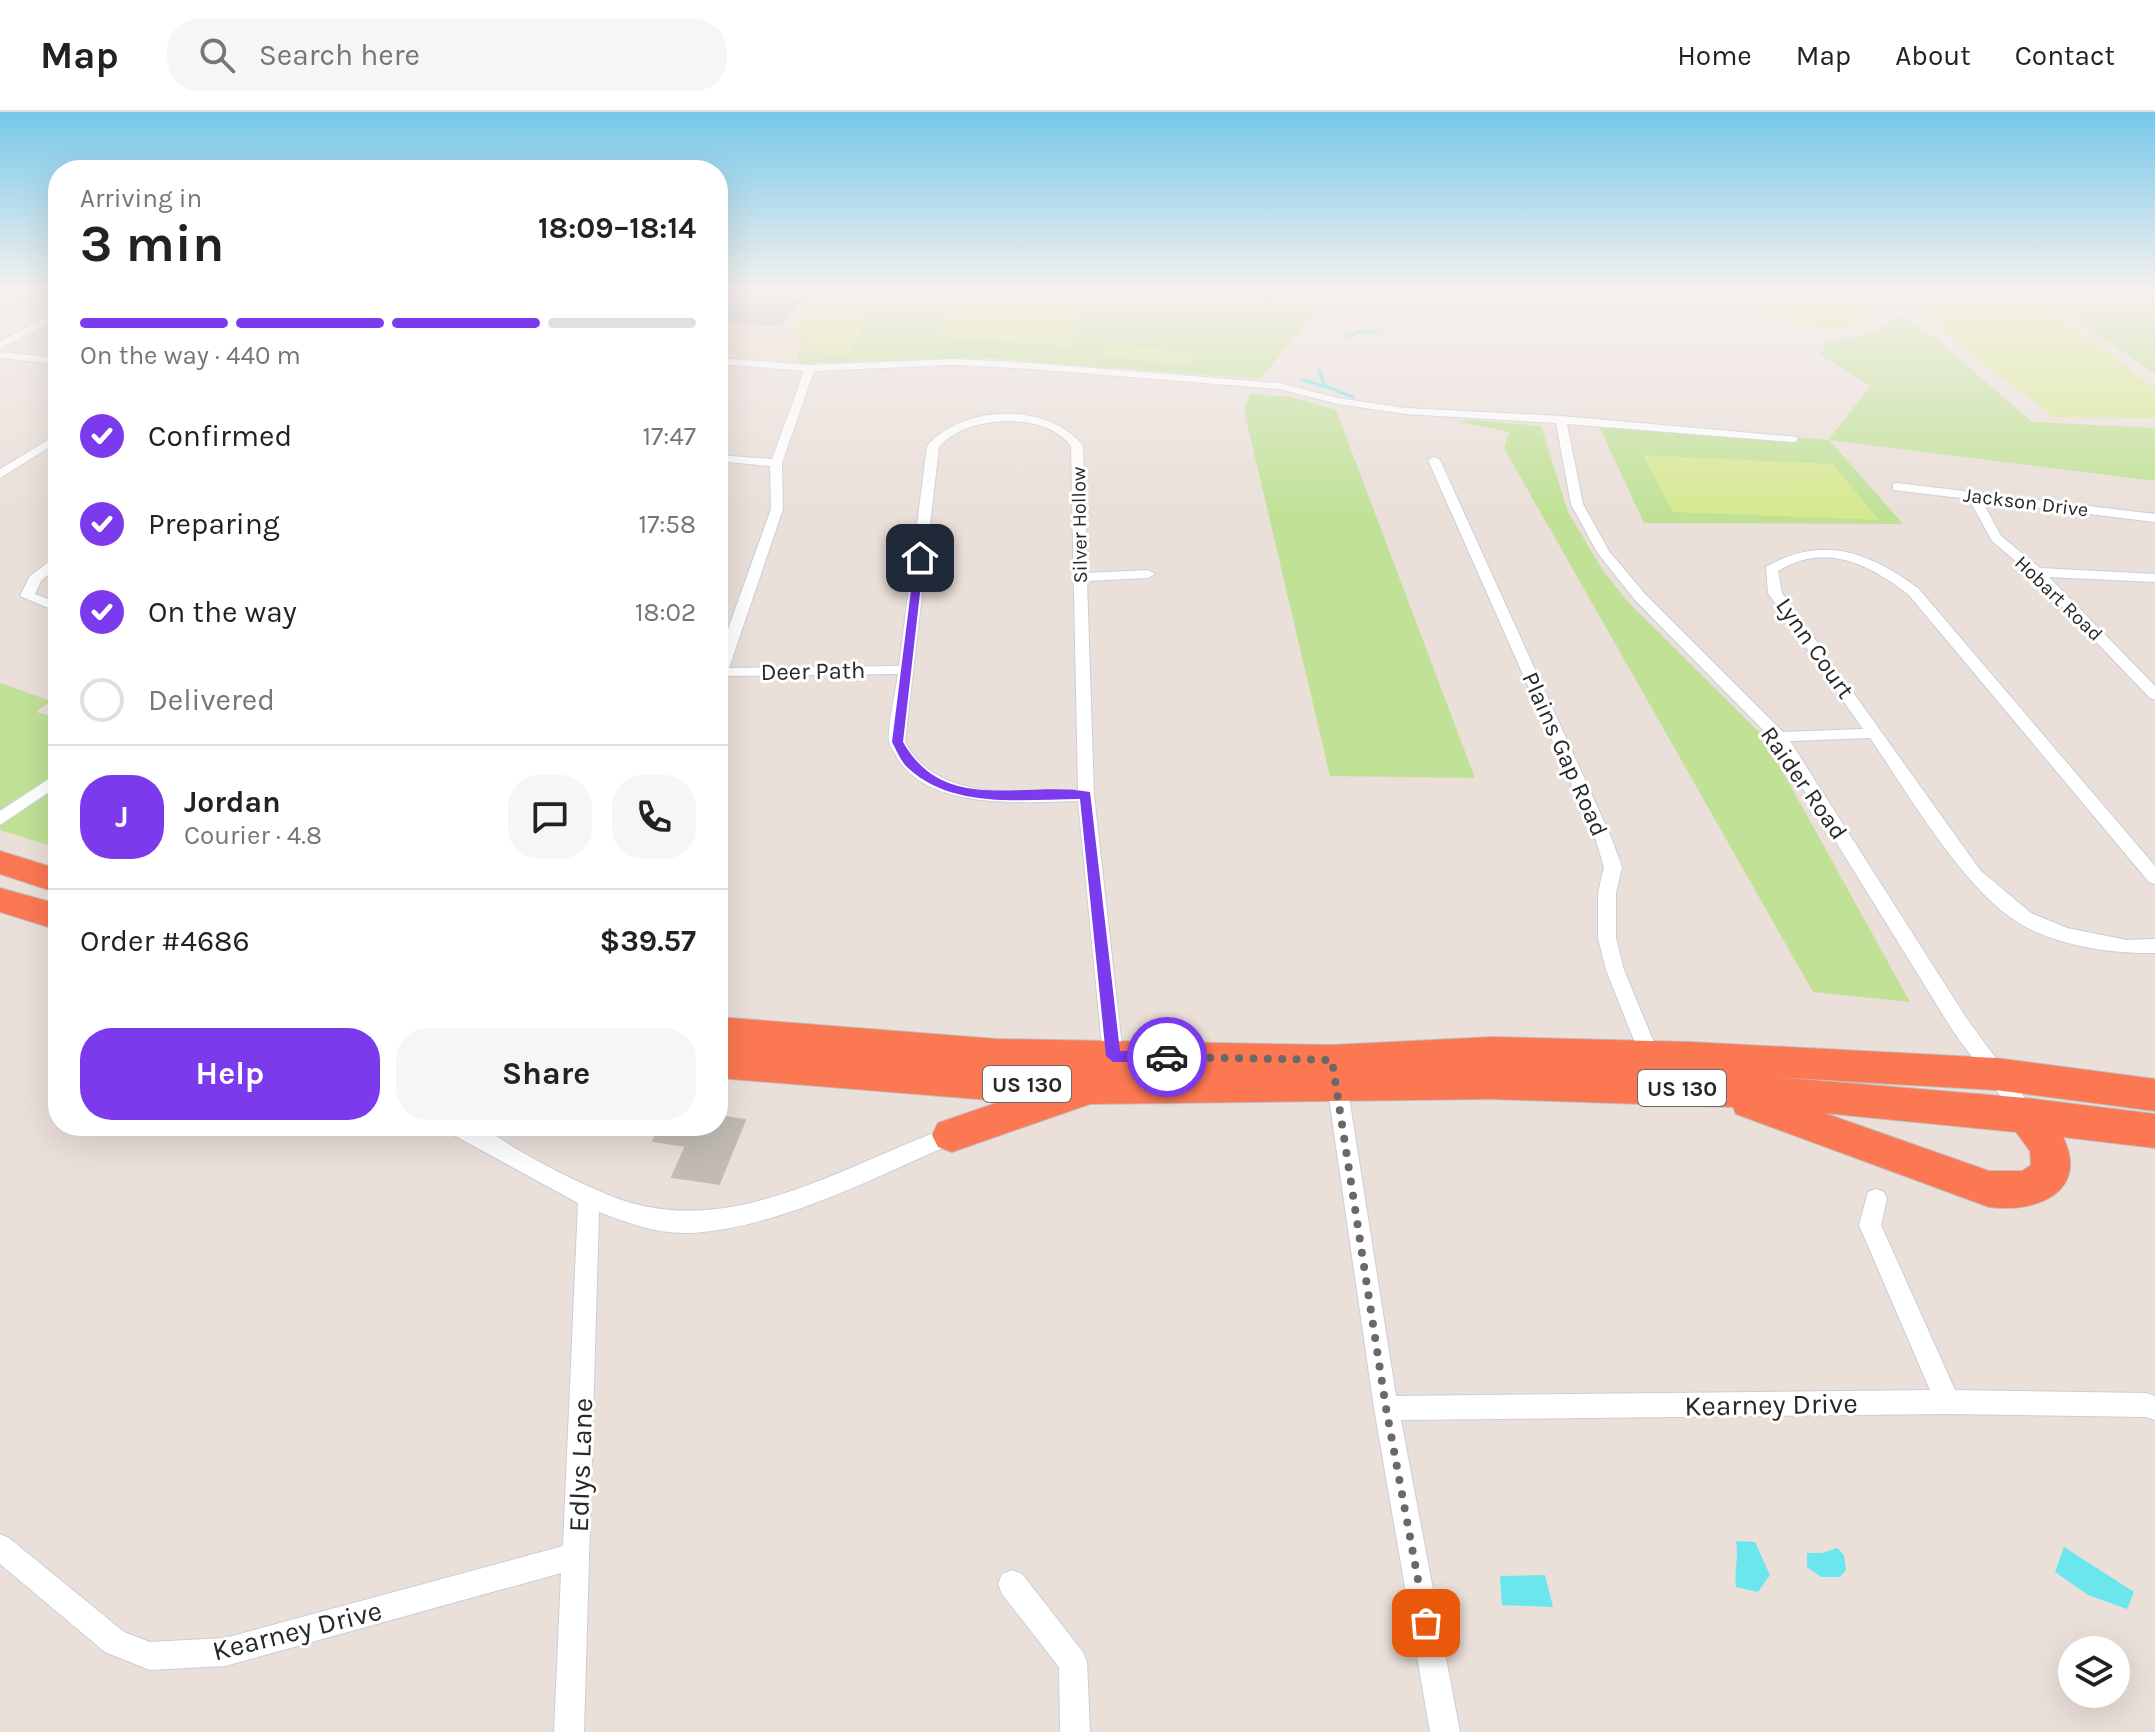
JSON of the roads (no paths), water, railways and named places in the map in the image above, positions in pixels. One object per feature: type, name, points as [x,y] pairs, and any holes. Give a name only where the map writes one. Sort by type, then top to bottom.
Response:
[{"type":"highway","points":[[0,862],[48,878]]},
{"type":"highway","points":[[0,900],[48,914]]},
{"type":"highway","name":"US 130","points":[[728,1033],[997,1054],[1113,1056],[1522,1083],[1720,1090],[2026,1115],[2155,1131]]},
{"type":"highway","name":"US 130","points":[[728,1063],[949,1082],[1090,1088],[1335,1072],[1492,1052],[1995,1074],[2155,1095]]},
{"type":"highway","points":[[949,1082],[962,1093],[968,1105],[964,1120],[952,1135]]},
{"type":"highway","points":[[952,1135],[1090,1088]]},
{"type":"highway","points":[[1720,1090],[1848,1140],[1989,1189],[2004,1191],[2039,1186],[2050,1170],[2050,1151],[2026,1115]]},
{"type":"street","points":[[765,365],[810,368],[887,365]]},
{"type":"street","points":[[1005,365],[1259,384],[1373,408],[1561,419],[1793,439]]},
{"type":"street","points":[[728,646],[777,509],[776,463],[810,368]]},
{"type":"street","name":"Silver Hollow","points":[[1086,795],[996,796],[960,791],[927,777],[909,764],[897,742],[933,446],[939,436],[959,425],[983,419],[1018,418],[1044,422],[1073,437],[1077,446],[1086,795],[1113,1056]]},
{"type":"street","name":"Raider Road","points":[[1561,419],[1577,504],[1603,552],[1640,597],[1779,737],[1960,1025],[2026,1115]]},
{"type":"street","points":[[0,474],[48,443]]},
{"type":"street","points":[[728,459],[776,463]]},
{"type":"street","name":"Plains Gap Road","points":[[1434,460],[1603,837],[1613,867],[1607,893],[1607,938],[1615,970],[1650,1057]]},
{"type":"street","name":"Jackson Drive","points":[[1897,487],[2155,518]]},
{"type":"street","name":"Hobart Road","points":[[1973,496],[1996,538],[2037,572],[2155,695]]},
{"type":"street","name":"Lynn Court","points":[[2155,878],[1913,591],[1885,569],[1859,559],[1821,554],[1797,555],[1771,570],[1775,593],[1974,874],[2025,918],[2077,937],[2127,947],[2155,946]]},
{"type":"street","points":[[48,568],[35,579],[27,596],[48,604]]},
{"type":"street","points":[[2037,572],[2155,578]]},
{"type":"street","points":[[1080,577],[1148,574]]},
{"type":"street","name":"Deer Path","points":[[728,674],[906,670]]},
{"type":"street","points":[[1779,737],[1876,733]]},
{"type":"street","points":[[0,819],[48,785]]},
{"type":"street","points":[[1335,1072],[1386,1408],[1445,1732]]},
{"type":"street","points":[[474,1136],[589,1197],[656,1221],[707,1222],[800,1196],[952,1135]]},
{"type":"street","name":"Edlys Lane","points":[[569,1732],[589,1197]]},
{"type":"street","points":[[1876,1199],[1870,1225],[1948,1402]]},
{"type":"street","name":"Kearney Drive","points":[[1386,1408],[1948,1402],[2146,1405],[2155,1408]]},
{"type":"street","name":"Kearney Drive","points":[[0,1547],[115,1642],[150,1656],[225,1652],[577,1555]]},
{"type":"street","points":[[1012,1584],[1073,1662],[1075,1732]]},
{"type":"water","points":[[1736,1541],[1755,1542],[1770,1575],[1758,1592],[1736,1587]]},
{"type":"water","points":[[2064,1547],[2134,1592],[2127,1609],[2088,1595],[2055,1572]]},
{"type":"water","points":[[1837,1548],[1844,1555],[1846,1570],[1840,1577],[1821,1577],[1807,1567],[1807,1553],[1822,1553]]},
{"type":"water","points":[[1545,1575],[1553,1607],[1502,1605],[1500,1576]]},
{"type":"waterway","points":[[1319,370],[1325,386],[1353,397]]},
{"type":"waterway","points":[[1302,380],[1324,386]]}]
